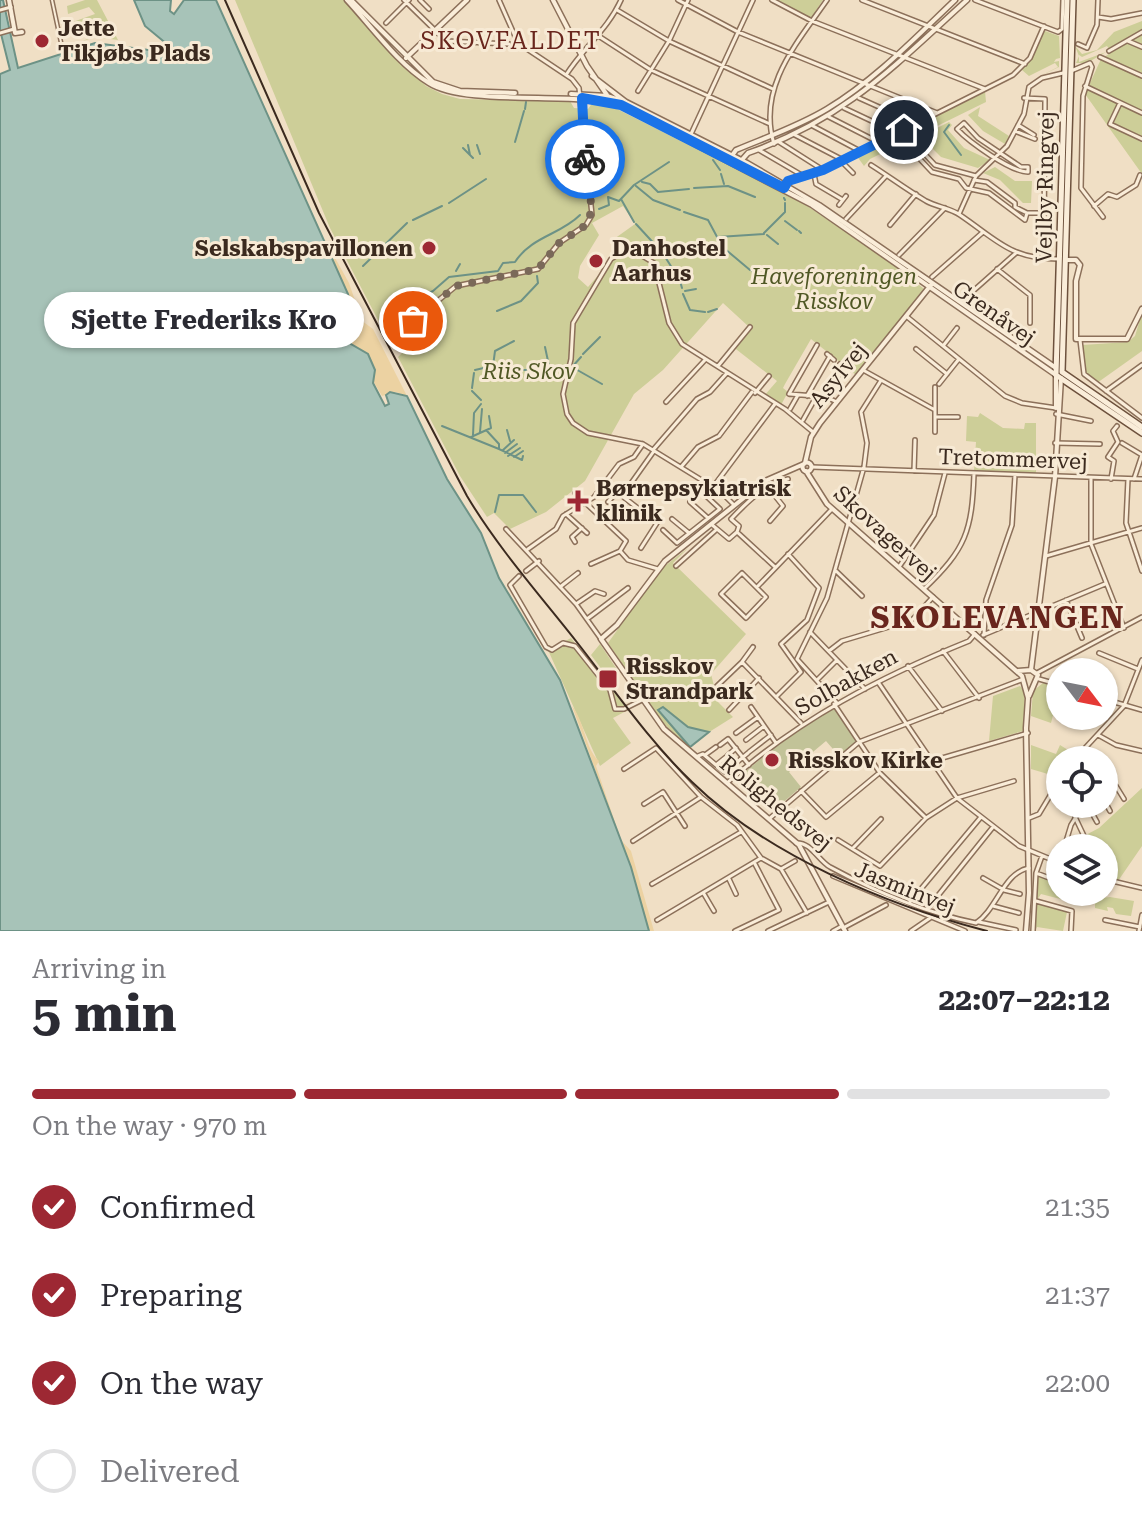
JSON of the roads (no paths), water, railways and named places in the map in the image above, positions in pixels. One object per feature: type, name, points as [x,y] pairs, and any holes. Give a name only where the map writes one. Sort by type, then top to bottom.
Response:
[{"type":"main road","name":"Vejlby Ringvej","points":[[1059,374],[1067,0]]},
{"type":"main road","name":"Grenåvej","points":[[1059,374],[1142,427]]},
{"type":"main road","name":"Grenåvej","points":[[1059,374],[1142,433]]},
{"type":"street","points":[[0,33],[13,27],[9,0]]},
{"type":"street","points":[[52,0],[62,47]]},
{"type":"street","points":[[349,0],[429,80],[450,89],[582,96],[618,104]]},
{"type":"street","points":[[349,0],[415,71],[438,88],[460,94],[604,94],[631,104]]},
{"type":"street","points":[[420,0],[429,9]]},
{"type":"street","points":[[406,58],[467,0]]},
{"type":"street","points":[[413,321],[456,286],[538,269],[559,243],[588,223],[592,210],[582,96],[577,85],[566,75],[518,43],[499,0]]},
{"type":"street","points":[[553,0],[592,76],[604,94],[618,104]]},
{"type":"street","points":[[566,75],[580,53],[617,10],[621,0]]},
{"type":"street","points":[[678,0],[687,2],[738,32],[937,113]]},
{"type":"street","points":[[691,134],[753,0]]},
{"type":"street","points":[[772,0],[812,21],[985,89]]},
{"type":"street","points":[[823,170],[776,143],[770,124],[773,89],[789,53],[827,0]]},
{"type":"street","points":[[862,0],[1025,64]]},
{"type":"street","points":[[730,157],[825,111],[865,83],[955,0]]},
{"type":"street","points":[[740,162],[813,126],[859,98],[967,0]]},
{"type":"street","points":[[785,187],[917,124],[985,89],[1025,64],[1044,26],[975,0]]},
{"type":"street","name":"Vejlby Ringvej","points":[[1044,26],[1058,32],[1062,29],[1067,0]]},
{"type":"street","points":[[1078,44],[1087,48],[1098,17],[1098,0]]},
{"type":"street","points":[[386,23],[406,1],[449,42],[509,44]]},
{"type":"street","points":[[638,91],[669,41],[687,2]]},
{"type":"street","points":[[0,10],[8,8]]},
{"type":"street","points":[[617,10],[669,41],[773,89]]},
{"type":"street","points":[[1098,17],[1111,19],[1142,13]]},
{"type":"street","points":[[1109,51],[1142,32]]},
{"type":"street","points":[[597,35],[651,70],[770,124]]},
{"type":"street","points":[[1128,41],[1142,47]]},
{"type":"street","points":[[1100,57],[1142,76]]},
{"type":"street","points":[[959,214],[975,178],[1000,156],[1015,131],[1024,114],[1024,98],[1036,81],[1090,63],[1092,69],[1085,86],[1080,186],[1103,217]]},
{"type":"street","points":[[592,76],[631,104]]},
{"type":"street","points":[[1085,86],[1142,113]]},
{"type":"street","points":[[859,98],[917,124]]},
{"type":"street","points":[[1024,98],[1045,99],[1044,241]]},
{"type":"street","points":[[1120,103],[1110,124],[1142,139]]},
{"type":"street","name":"Grenåvej","points":[[618,104],[785,187],[1059,374]]},
{"type":"street","name":"Grenåvej","points":[[631,104],[730,157]]},
{"type":"street","points":[[844,108],[897,133]]},
{"type":"street","points":[[829,117],[878,142]]},
{"type":"street","points":[[1000,156],[964,123],[957,129],[970,143],[1021,167],[1028,167],[1028,172]]},
{"type":"street","points":[[1015,131],[1034,137],[1018,125]]},
{"type":"street","points":[[813,126],[860,151]]},
{"type":"street","points":[[795,135],[842,161],[853,173]]},
{"type":"street","points":[[1027,213],[1025,220],[1010,212],[989,193],[972,189],[959,179],[932,172],[917,156],[920,149],[935,165],[996,188],[1015,207],[1027,213],[1044,213]]},
{"type":"street","points":[[759,150],[805,177]]},
{"type":"street","points":[[871,165],[901,185],[959,214],[982,233],[1016,253],[1031,259],[1076,260],[1080,265],[1076,281],[1074,336],[1080,340],[1127,339],[1142,309]]},
{"type":"street","points":[[846,219],[894,172]]},
{"type":"street","points":[[814,174],[816,184],[844,198],[839,205]]},
{"type":"street","points":[[1094,206],[1108,194],[1117,197],[1136,185],[1140,175]]},
{"type":"street","points":[[901,185],[904,180]]},
{"type":"street","points":[[890,225],[914,192]]},
{"type":"street","points":[[1010,212],[1015,207]]},
{"type":"street","points":[[899,255],[945,208]]},
{"type":"street","points":[[932,277],[982,233]]},
{"type":"street","points":[[734,505],[713,487],[643,444],[597,436],[579,428],[567,414],[563,394],[571,359],[573,323],[611,259],[629,248],[654,263],[672,331],[682,344],[775,404],[813,433]]},
{"type":"street","points":[[963,300],[1016,253]]},
{"type":"street","points":[[997,269],[1030,295],[1030,323]]},
{"type":"street","name":"Asylvej","points":[[807,467],[813,433],[931,285]]},
{"type":"street","points":[[906,316],[1013,400],[1091,421]]},
{"type":"street","points":[[718,366],[750,327]]},
{"type":"street","points":[[943,346],[957,328]]},
{"type":"street","points":[[1080,340],[1081,369],[1105,392],[1142,418]]},
{"type":"street","points":[[822,349],[815,344],[789,394],[837,402]]},
{"type":"street","points":[[916,349],[947,374]]},
{"type":"street","points":[[807,396],[831,357]]},
{"type":"street","points":[[935,432],[937,386],[959,359]]},
{"type":"street","points":[[666,402],[705,360]]},
{"type":"street","points":[[1105,392],[1142,365]]},
{"type":"street","points":[[821,408],[842,366],[848,371]]},
{"type":"street","points":[[863,370],[935,410]]},
{"type":"street","points":[[622,496],[654,450],[697,399],[710,392],[727,373]]},
{"type":"street","points":[[1026,931],[1029,850],[1028,700],[1025,681],[1031,670],[1055,477],[1059,374]]},
{"type":"street","points":[[681,467],[698,447],[719,436],[769,376]]},
{"type":"street","points":[[880,382],[861,412],[867,443],[863,469],[827,598],[797,659],[835,703],[880,773],[926,818]]},
{"type":"street","points":[[790,409],[798,395]]},
{"type":"street","points":[[803,420],[816,397]]},
{"type":"street","points":[[713,487],[775,404]]},
{"type":"street","points":[[935,417],[958,417]]},
{"type":"street","name":"Tretommervej","points":[[1111,479],[1114,461],[1108,457],[1118,442],[1113,431],[1117,426]]},
{"type":"street","name":"Tretommervej","points":[[914,471],[915,440]]},
{"type":"street","points":[[1055,443],[1100,444]]},
{"type":"street","points":[[1122,443],[1142,455],[1134,479]]},
{"type":"street","points":[[528,549],[556,529],[566,514],[598,493],[619,464],[634,457],[643,444]]},
{"type":"street","points":[[506,529],[528,549],[576,604],[602,641],[658,569],[719,513],[770,478],[794,467],[807,467]]},
{"type":"street","name":"Tretommervej","points":[[807,467],[1142,479]]},
{"type":"street","name":"Skovagervej","points":[[807,467],[818,494],[832,509],[980,636],[1025,681]]},
{"type":"street","points":[[899,567],[934,515],[945,473]]},
{"type":"street","points":[[924,589],[949,565],[967,537],[972,515],[974,474]]},
{"type":"street","points":[[980,636],[986,600],[1012,525],[1015,475]]},
{"type":"street","points":[[1091,478],[1091,544],[1124,628]]},
{"type":"street","points":[[690,502],[716,530],[729,539],[739,526],[731,519],[768,487],[788,479]]},
{"type":"street","points":[[1128,479],[1128,533],[1142,571]]},
{"type":"street","points":[[768,487],[783,506],[770,521]]},
{"type":"street","points":[[608,502],[617,492],[658,525],[641,548]]},
{"type":"street","points":[[575,493],[627,542],[620,551],[591,564]]},
{"type":"street","points":[[703,493],[720,509],[719,513]]},
{"type":"street","points":[[756,587],[832,509]]},
{"type":"street","points":[[566,514],[587,533]]},
{"type":"street","points":[[561,518],[565,522]]},
{"type":"street","points":[[672,519],[689,533]]},
{"type":"street","points":[[663,530],[677,543],[710,521]]},
{"type":"street","points":[[575,542],[572,537],[582,528]]},
{"type":"street","points":[[1045,556],[1142,528]]},
{"type":"street","points":[[676,566],[716,530]]},
{"type":"street","points":[[737,532],[775,567]]},
{"type":"street","points":[[620,551],[628,560],[658,569]]},
{"type":"street","points":[[777,696],[801,672],[781,644],[804,624],[819,588],[788,554]]},
{"type":"street","points":[[526,571],[539,561]]},
{"type":"street","points":[[835,570],[862,596]]},
{"type":"street","points":[[560,587],[578,573]]},
{"type":"street","points":[[742,573],[756,587],[766,597],[746,618],[721,594],[742,573]]},
{"type":"street","points":[[519,576],[510,585],[543,643],[552,650],[568,643],[578,648],[610,690],[615,709],[624,709],[642,699]]},
{"type":"street","name":"Solbakken","points":[[726,784],[801,723],[835,703],[908,666],[1105,584]]},
{"type":"street","points":[[587,619],[628,588]]},
{"type":"street","points":[[576,604],[595,591],[604,594]]},
{"type":"street","points":[[829,651],[842,641],[912,620],[933,597]]},
{"type":"street","points":[[1066,600],[1082,638]]},
{"type":"street","points":[[769,819],[859,742],[1038,676],[1142,617]]},
{"type":"street","points":[[810,632],[865,689]]},
{"type":"street","name":"Rolighedsvej","points":[[602,641],[664,729],[796,843],[807,845],[831,867],[910,902],[972,922],[1016,930]]},
{"type":"street","points":[[717,686],[753,647]]},
{"type":"street","points":[[943,651],[979,698]]},
{"type":"street","points":[[1099,653],[1138,669]]},
{"type":"street","points":[[816,680],[837,660]]},
{"type":"street","points":[[1087,746],[1124,706],[1142,660]]},
{"type":"street","points":[[742,662],[801,723]]},
{"type":"street","points":[[908,666],[942,711]]},
{"type":"street","points":[[1031,670],[1046,679]]},
{"type":"street","points":[[729,710],[759,678]]},
{"type":"street","points":[[878,682],[957,798],[993,827],[1046,857]]},
{"type":"street","points":[[1118,704],[1142,710]]},
{"type":"street","points":[[751,707],[777,743]]},
{"type":"street","points":[[736,733],[758,717]]},
{"type":"street","points":[[746,740],[764,726]]},
{"type":"street","points":[[931,761],[1027,733]]},
{"type":"street","points":[[743,757],[771,735]]},
{"type":"street","points":[[1098,735],[1110,743],[1142,751]]},
{"type":"street","name":"Rolighedsvej","points":[[705,755],[728,739],[736,748],[716,765]]},
{"type":"street","points":[[624,769],[656,748],[701,797],[741,832],[761,858],[781,869],[807,913]]},
{"type":"street","points":[[736,748],[749,765]]},
{"type":"street","name":"Rolighedsvej","points":[[696,758],[701,753],[725,772],[743,757]]},
{"type":"street","points":[[801,791],[826,817],[880,773]]},
{"type":"street","points":[[838,840],[880,866],[926,818],[957,798],[1014,781]]},
{"type":"street","points":[[1118,789],[1124,799]]},
{"type":"street","points":[[644,804],[663,792],[685,826]]},
{"type":"street","points":[[633,841],[701,797]]},
{"type":"street","points":[[1028,819],[1039,814],[1046,802]]},
{"type":"street","points":[[910,902],[981,817]]},
{"type":"street","points":[[1095,818],[1097,822]]},
{"type":"street","points":[[853,848],[881,819]]},
{"type":"street","points":[[928,908],[993,827]]},
{"type":"street","points":[[652,884],[741,832]]},
{"type":"street","points":[[796,843],[843,928]]},
{"type":"street","points":[[1033,931],[1036,873],[1043,856]]},
{"type":"street","points":[[657,920],[761,858]]},
{"type":"street","points":[[781,869],[795,861]]},
{"type":"street","points":[[735,931],[779,910],[755,864]]},
{"type":"street","points":[[979,922],[1013,875],[1029,868]]},
{"type":"street","points":[[1036,873],[1046,877]]},
{"type":"street","name":"Jasminvej","points":[[833,876],[965,931]]},
{"type":"street","points":[[983,878],[1004,890],[1020,894]]},
{"type":"street","points":[[729,879],[736,894]]},
{"type":"street","points":[[1118,882],[1142,888]]},
{"type":"street","points":[[704,894],[714,911]]},
{"type":"street","points":[[1036,901],[1073,912],[1071,931]]},
{"type":"street","points":[[768,931],[829,902]]},
{"type":"street","points":[[833,931],[886,905]]},
{"type":"street","points":[[993,906],[1019,913]]},
{"type":"street","points":[[1105,920],[1139,929],[1142,915]]},
{"type":"street","points":[[911,931],[930,918]]},
{"type":"waterway","points":[[525,109],[526,102]]},
{"type":"waterway","points":[[515,142],[524,111]]},
{"type":"waterway","points":[[949,125],[944,132],[961,155]]},
{"type":"waterway","points":[[468,145],[470,155]]},
{"type":"waterway","points":[[477,145],[480,154]]},
{"type":"waterway","points":[[463,148],[473,158]]},
{"type":"waterway","points":[[713,160],[720,170]]},
{"type":"waterway","points":[[599,209],[609,205],[608,197],[619,201],[634,185],[669,162]]},
{"type":"waterway","points":[[721,174],[724,184]]},
{"type":"waterway","points":[[449,203],[486,179]]},
{"type":"waterway","points":[[642,182],[650,184],[658,192],[689,189]]},
{"type":"waterway","points":[[636,186],[653,200],[680,210]]},
{"type":"waterway","points":[[694,188],[728,186],[755,197]]},
{"type":"waterway","points":[[621,199],[634,222]]},
{"type":"waterway","points":[[764,233],[785,212],[785,203]]},
{"type":"waterway","points":[[413,220],[442,206]]},
{"type":"waterway","points":[[684,212],[708,220],[723,248]]},
{"type":"waterway","points":[[403,306],[433,291],[449,277],[498,271],[503,263],[515,262],[530,246],[580,215]]},
{"type":"waterway","points":[[785,221],[797,230]]},
{"type":"waterway","points":[[363,266],[407,223]]},
{"type":"waterway","points":[[636,224],[659,249]]},
{"type":"waterway","points":[[718,237],[764,234]]},
{"type":"waterway","points":[[767,235],[778,244]]},
{"type":"waterway","points":[[725,249],[750,270]]},
{"type":"waterway","points":[[662,252],[679,279]]},
{"type":"waterway","points":[[456,271],[460,264]]},
{"type":"waterway","points":[[497,311],[521,301],[538,283],[537,276]]},
{"type":"waterway","points":[[680,281],[682,288]]},
{"type":"waterway","points":[[685,291],[696,289]]},
{"type":"waterway","points":[[683,294],[690,310],[705,312]]},
{"type":"waterway","points":[[708,312],[717,309]]},
{"type":"waterway","points":[[583,354],[600,337]]},
{"type":"waterway","points":[[514,341],[495,351],[493,366],[520,369]]},
{"type":"waterway","points":[[545,347],[551,375]]},
{"type":"waterway","points":[[581,357],[572,367],[602,384]]},
{"type":"waterway","points":[[475,370],[488,367]]},
{"type":"waterway","points":[[537,370],[566,368]]},
{"type":"waterway","points":[[524,370],[530,370]]},
{"type":"waterway","points":[[472,388],[474,373]]},
{"type":"waterway","points":[[472,391],[481,400]]},
{"type":"waterway","points":[[473,435],[474,413],[481,404]]},
{"type":"waterway","points":[[480,432],[482,409]]},
{"type":"waterway","points":[[471,437],[491,428],[489,416]]},
{"type":"waterway","points":[[442,426],[499,449],[499,444],[487,431]]},
{"type":"waterway","points":[[507,430],[510,441]]},
{"type":"waterway","points":[[503,450],[514,440]]},
{"type":"waterway","points":[[505,453],[517,444]]},
{"type":"waterway","points":[[508,456],[520,448]]},
{"type":"waterway","points":[[499,449],[522,460],[523,456]]},
{"type":"waterway","points":[[514,457],[523,451]]},
{"type":"waterway","points":[[495,512],[499,495],[523,495],[536,512]]},
{"type":"tram line","points":[[225,0],[319,213],[467,496],[505,552],[646,731],[676,766],[722,808],[792,854],[869,892],[987,931]]},
{"type":"place","name":"Jette Tikjøbs Plads","points":[[42,41]]},
{"type":"place","name":"Selskabspavillonen","points":[[429,248]]},
{"type":"place","name":"Danhostel Aarhus","points":[[596,261]]},
{"type":"place","name":"Sjette Frederiks Kro","points":[[413,321]]},
{"type":"place","name":"Børnepsykiatrisk klinik","points":[[578,501]]},
{"type":"place","name":"Risskov Strandpark","points":[[608,679]]},
{"type":"place","name":"Risskov Kirke","points":[[772,760]]},
{"type":"district","name":"SKOVFALDET","points":[[511,41]]},
{"type":"district","name":"SKOLEVANGEN","points":[[998,617]]},
{"type":"park label","name":"Haveforeningen Risskov","points":[[834,288]]},
{"type":"park label","name":"Riis Skov","points":[[529,371]]}]
